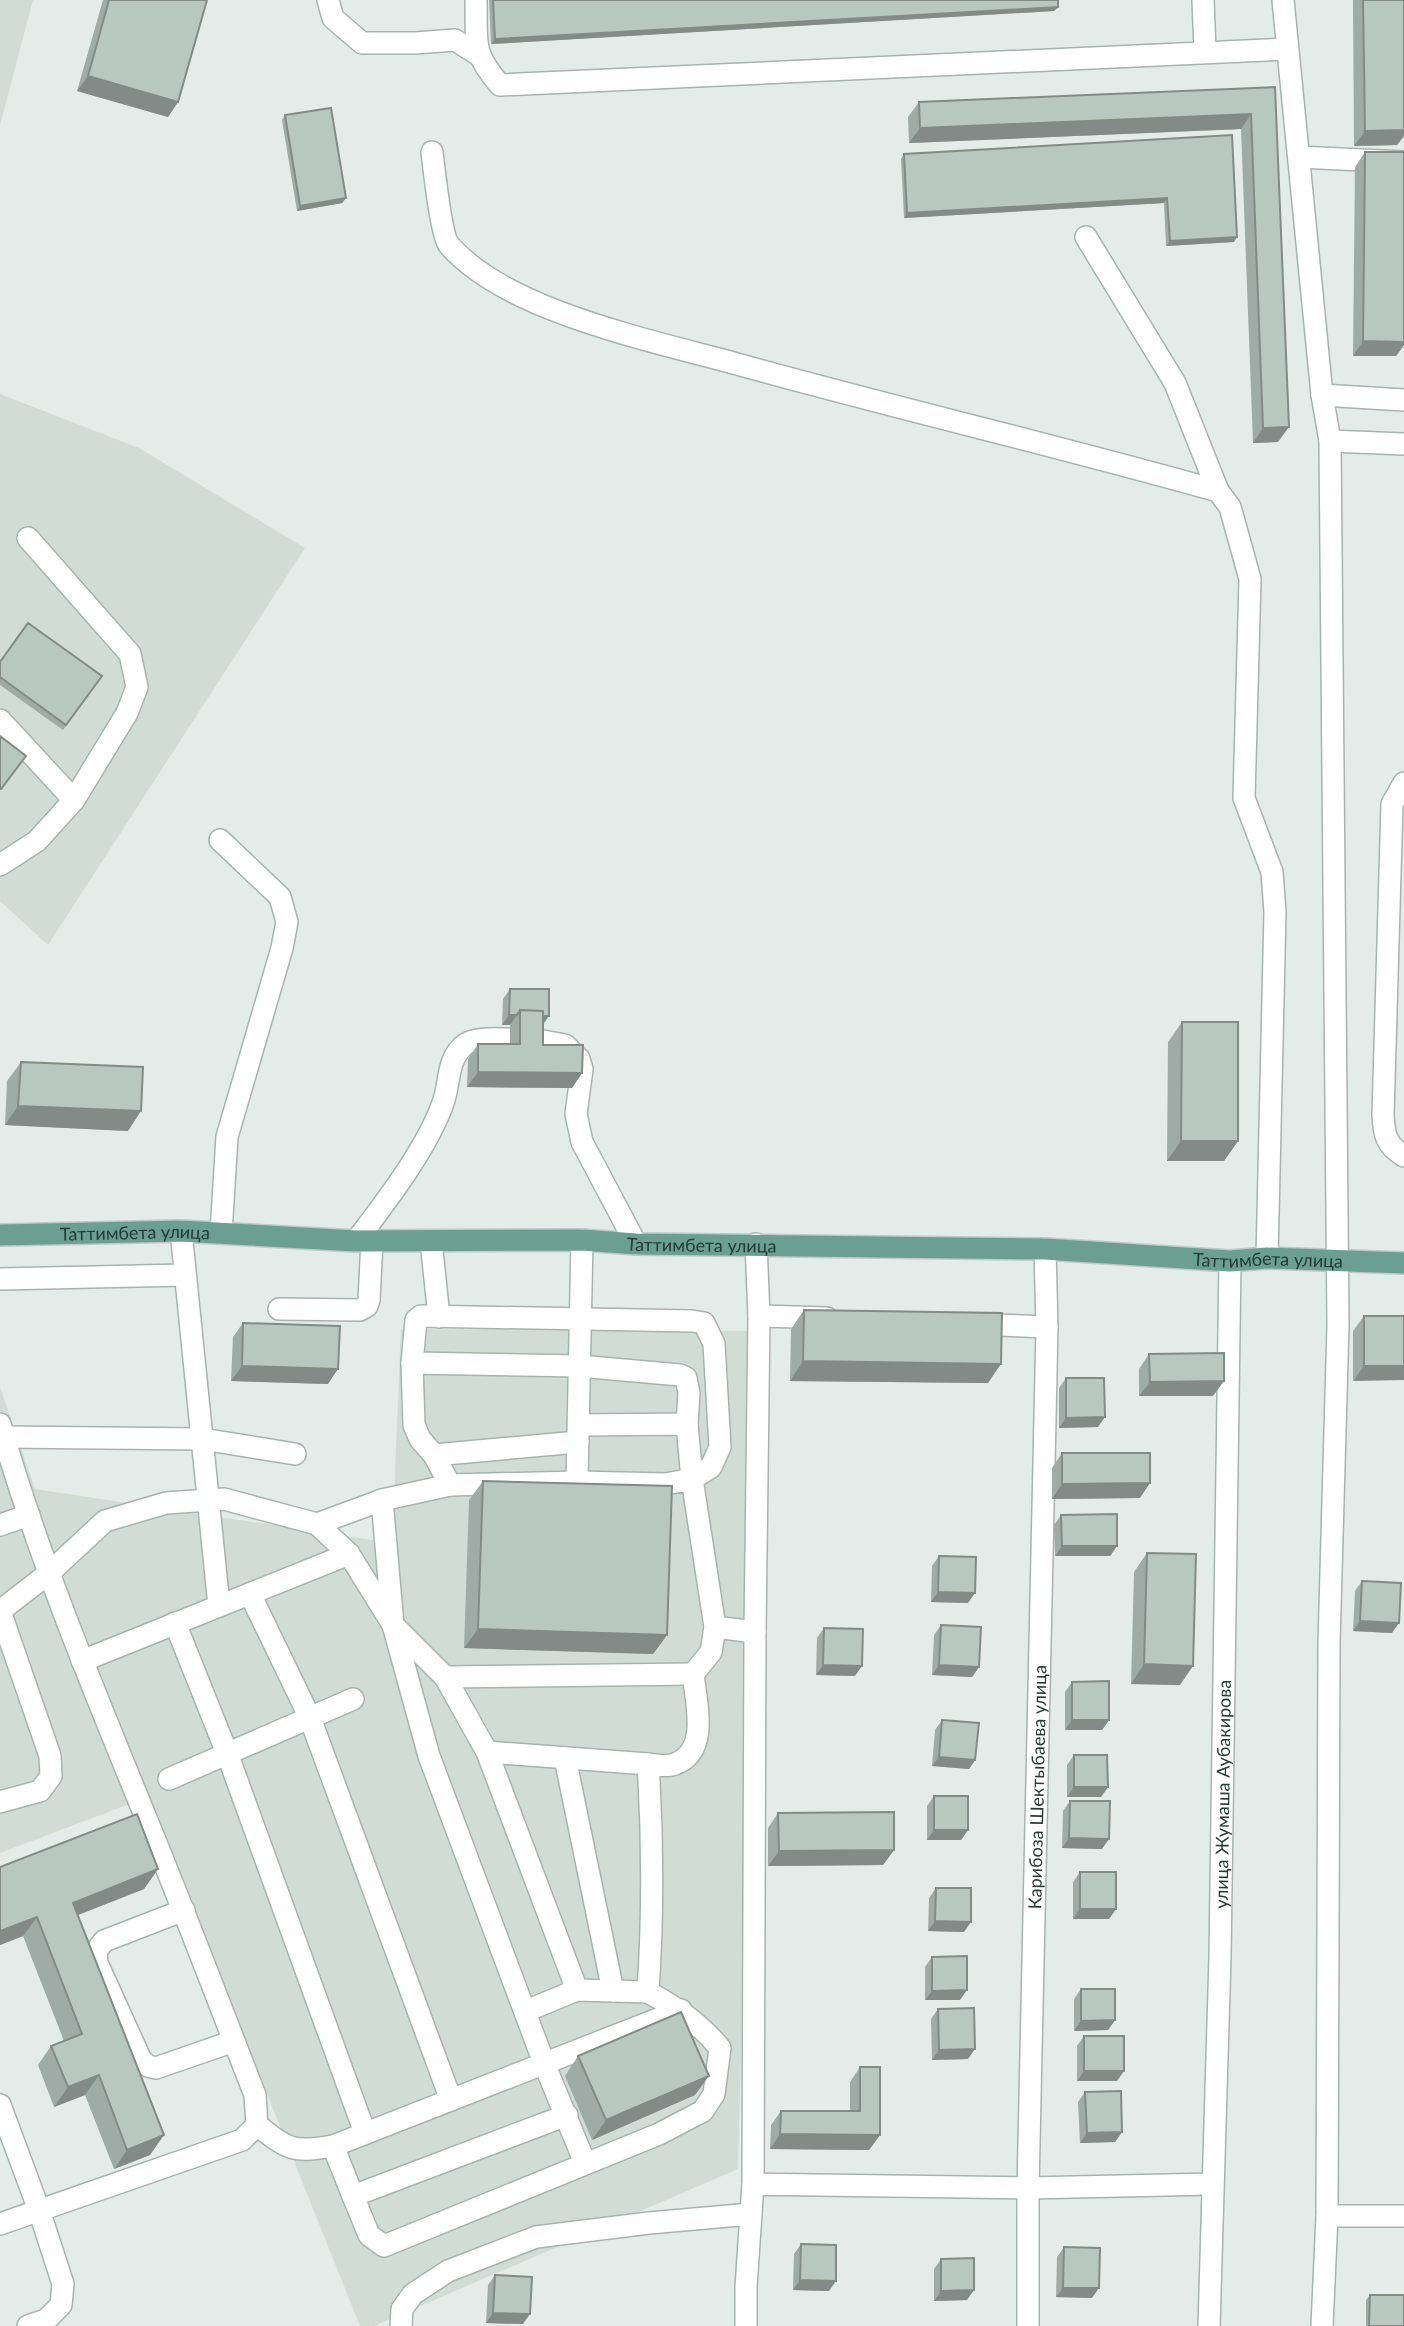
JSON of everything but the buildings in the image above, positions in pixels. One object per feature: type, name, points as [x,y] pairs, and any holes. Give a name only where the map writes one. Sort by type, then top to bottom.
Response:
[{"type":"main road","name":"Таттимбета улица","points":[[0,1235],[181,1231],[364,1241],[582,1240],[636,1244],[1045,1249],[1230,1261],[1267,1258],[1404,1262]]},
{"type":"street","points":[[328,0],[334,18],[362,43],[454,40],[477,54]]},
{"type":"street","points":[[476,0],[477,54],[500,85],[1287,49]]},
{"type":"street","points":[[1203,0],[1205,51]]},
{"type":"street","points":[[1283,0],[1322,395],[1330,441],[1338,1325],[1329,1643],[1327,2216],[1322,2326]]},
{"type":"street","points":[[432,152],[446,241],[470,266],[521,296],[601,325],[799,381],[1218,491]]},
{"type":"street","points":[[1299,157],[1404,162]]},
{"type":"street","points":[[1086,237],[1175,383],[1218,491],[1230,507],[1250,579],[1244,798],[1272,872],[1275,912],[1267,1258]]},
{"type":"street","points":[[1322,395],[1404,400]]},
{"type":"street","points":[[1330,441],[1404,444]]},
{"type":"street","points":[[0,865],[37,841],[74,800],[127,713],[137,687],[130,654],[28,538]]},
{"type":"street","points":[[0,720],[74,800]]},
{"type":"street","points":[[1404,783],[1392,804],[1393,1117],[1384,1135],[1388,1144],[1404,1156]]},
{"type":"street","points":[[219,840],[280,897],[287,922],[227,1137],[220,1233]]},
{"type":"street","points":[[279,1309],[360,1310],[366,1306],[369,1300],[364,1241],[429,1133],[444,1100],[452,1059],[465,1044],[494,1039],[510,1040]]},
{"type":"street","points":[[531,1041],[565,1045],[579,1059],[582,1069],[576,1114],[582,1142],[636,1244]]},
{"type":"street","points":[[181,1231],[219,1606]]},
{"type":"street","points":[[577,1482],[582,1240]]},
{"type":"street","points":[[431,1241],[439,1317]]},
{"type":"street","points":[[746,2326],[753,2184],[755,1632],[760,1315],[756,1244]]},
{"type":"street","name":"Карибоза Шектыбаева улица","points":[[1028,2326],[1028,2188],[1047,1327],[1045,1249]]},
{"type":"street","name":"улица Жумаша Аубакирова","points":[[1209,2326],[1220,1957],[1230,1261]]},
{"type":"street","points":[[0,1279],[185,1275]]},
{"type":"street","points":[[760,1315],[842,1319]]},
{"type":"street","points":[[317,1524],[382,1500],[450,1485],[577,1482],[666,1484],[692,1479],[711,1466],[720,1447],[714,1344],[705,1323],[580,1317],[421,1316],[416,1320],[412,1363],[414,1425],[420,1439],[435,1455],[450,1485]]},
{"type":"street","points":[[951,1323],[1047,1327]]},
{"type":"street","points":[[412,1363],[579,1366],[680,1376],[686,1378],[689,1393],[687,1424],[692,1479],[715,1627],[711,1652],[693,1674],[698,1725],[696,1742],[689,1756],[674,1765],[487,1752]]},
{"type":"street","points":[[435,1455],[578,1433],[687,1424]]},
{"type":"street","points":[[2,2219],[39,2210],[242,2140],[257,2125],[255,2095],[184,1910],[82,1661],[3,1442],[202,1438],[295,1454]]},
{"type":"street","points":[[0,1802],[40,1791],[51,1776],[50,1756],[0,1611],[49,1573],[105,1521],[166,1503],[224,1499],[317,1524],[349,1554],[393,1625],[444,1677],[487,1752],[577,1990]]},
{"type":"street","points":[[382,1500],[393,1625],[429,1756],[544,2063],[585,2162]]},
{"type":"street","points":[[0,1525],[29,1515]]},
{"type":"street","points":[[82,1661],[349,1554]]},
{"type":"street","points":[[250,1594],[310,1718],[451,2099]]},
{"type":"street","points":[[175,1623],[227,1753],[365,2133]]},
{"type":"street","points":[[715,1627],[755,1632]]},
{"type":"street","points":[[444,1677],[693,1674]]},
{"type":"street","points":[[169,1779],[353,1699]]},
{"type":"street","points":[[565,1758],[613,1991]]},
{"type":"street","points":[[648,1764],[653,1915],[648,1992]]},
{"type":"street","points":[[184,1910],[104,1941],[96,1951],[97,1963],[141,2060],[148,2066],[156,2068],[234,2040]]},
{"type":"street","points":[[526,2011],[577,1990],[648,1992],[681,2010],[704,2029],[720,2048],[754,2054]]},
{"type":"street","points":[[257,2125],[290,2149],[306,2151],[333,2146],[681,2010]]},
{"type":"street","points":[[333,2146],[369,2235],[384,2246],[659,2134],[703,2111],[714,2094],[720,2048]]},
{"type":"street","points":[[0,2105],[63,2284],[61,2305],[46,2320],[28,2326]]},
{"type":"street","points":[[354,2196],[567,2115]]},
{"type":"street","points":[[753,2184],[1028,2188],[1212,2184]]},
{"type":"street","points":[[401,2326],[402,2309],[413,2294],[448,2271],[536,2237],[649,2222],[751,2214]]},
{"type":"street","points":[[1327,2216],[1404,2216]]},
{"type":"shaded area","points":[[0,0],[33,0],[0,125]]},
{"type":"shaded area","points":[[0,394],[139,448],[305,548],[48,945],[0,901]]},
{"type":"shaded area","points":[[401,1329],[758,1331],[738,2169],[374,2326],[360,2326],[148,1797],[0,1853],[0,1387],[35,1489],[392,1543]]}]
